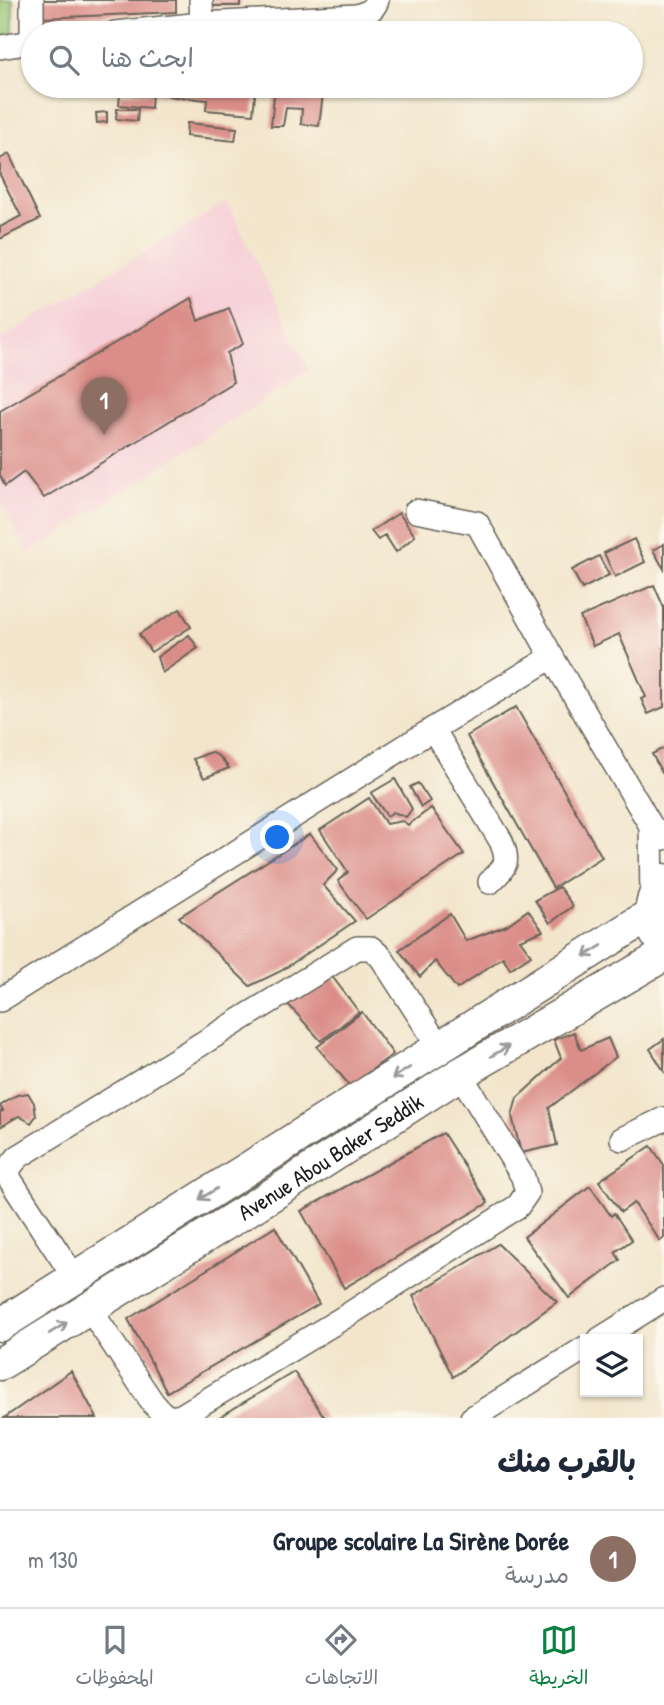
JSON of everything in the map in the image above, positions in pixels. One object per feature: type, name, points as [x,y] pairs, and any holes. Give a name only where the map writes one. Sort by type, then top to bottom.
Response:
[{"type":"main road","points":[[656,899],[654,928],[664,945]]},
{"type":"main road","name":"Avenue Abou Baker Seddik","points":[[0,1325],[440,1048],[656,899]]},
{"type":"main road","name":"Avenue Abou Baker Seddik","points":[[0,1364],[460,1074],[664,955]]},
{"type":"street","points":[[32,0],[32,21]]},
{"type":"street","points":[[201,0],[202,21]]},
{"type":"street","points":[[260,21],[356,16],[372,9],[377,0]]},
{"type":"street","points":[[0,47],[21,44]]},
{"type":"street","points":[[416,511],[477,523],[552,657],[657,832],[656,899]]},
{"type":"street","points":[[0,1000],[552,657]]},
{"type":"street","points":[[433,729],[501,841],[507,856],[504,868],[490,882]]},
{"type":"street","points":[[74,1277],[9,1178],[9,1168],[18,1157],[357,948],[371,948],[380,957],[440,1048]]},
{"type":"street","points":[[89,1308],[153,1403],[169,1418],[181,1416],[351,1313],[518,1206],[527,1193],[523,1177],[460,1074]]},
{"type":"street","points":[[622,1139],[664,1119]]},
{"type":"street","points":[[608,1334],[664,1299]]},
{"type":"street","points":[[472,1418],[580,1351]]},
{"type":"shaded area","points":[[227,202],[309,370],[28,554],[0,501],[0,339]]},
{"type":"green space","points":[[0,0],[13,0],[13,31],[4,42],[0,39]]},
{"type":"building","points":[[42,0],[176,0],[176,12],[43,18]]},
{"type":"building","points":[[212,0],[240,0],[240,6],[212,6]]},
{"type":"building","points":[[120,98],[152,98],[151,108],[119,105]]},
{"type":"building","points":[[188,98],[255,98],[253,114],[206,110],[207,100]]},
{"type":"building","points":[[274,98],[322,98],[319,126],[301,124],[302,109],[286,108],[283,126],[271,126]]},
{"type":"building","points":[[117,109],[138,109],[137,121],[116,119]]},
{"type":"building","points":[[107,112],[107,122],[97,123],[96,113]]},
{"type":"building","points":[[187,123],[237,128],[235,141],[186,136]]},
{"type":"building","points":[[9,154],[40,219],[0,239],[0,227],[21,216],[0,175],[0,159]]},
{"type":"building","points":[[191,298],[198,321],[229,308],[243,344],[227,353],[233,382],[44,498],[24,472],[5,486],[0,475],[0,411]]},
{"type":"building","points":[[399,513],[415,536],[396,552],[385,535],[378,540],[371,531]]},
{"type":"building","points":[[634,539],[645,562],[615,577],[604,553]]},
{"type":"building","points":[[664,544],[664,569],[653,550]]},
{"type":"building","points":[[599,556],[609,575],[582,589],[572,570]]},
{"type":"building","points":[[654,585],[664,608],[664,707],[648,714],[641,699],[646,697],[619,634],[593,646],[580,617]]},
{"type":"building","points":[[180,609],[191,627],[151,652],[139,634]]},
{"type":"building","points":[[189,635],[198,648],[162,673],[157,657]]},
{"type":"building","points":[[516,707],[602,857],[553,888],[467,736]]},
{"type":"building","points":[[664,748],[664,772],[662,773],[652,754]]},
{"type":"building","points":[[211,752],[220,757],[229,768],[204,778],[193,759]]},
{"type":"building","points":[[395,779],[412,809],[406,817],[393,812],[387,816],[371,793]]},
{"type":"building","points":[[418,783],[430,801],[421,807],[410,787]]},
{"type":"building","points":[[369,798],[386,824],[403,821],[408,825],[431,808],[464,854],[366,919],[338,881],[348,872],[320,830]]},
{"type":"building","points":[[310,834],[338,870],[323,885],[355,921],[281,971],[250,986],[179,917]]},
{"type":"building","points":[[559,887],[573,906],[550,923],[535,900]]},
{"type":"building","points":[[528,910],[543,931],[520,940],[531,955],[510,969],[503,957],[457,989],[435,961],[420,977],[399,950],[450,914],[466,941],[507,925]]},
{"type":"building","points":[[331,975],[359,1012],[321,1041],[286,1002]]},
{"type":"building","points":[[362,1012],[393,1054],[350,1086],[317,1047]]},
{"type":"building","points":[[574,1032],[581,1050],[608,1038],[616,1057],[549,1108],[557,1145],[521,1153],[512,1116],[517,1098],[561,1058],[554,1040]]},
{"type":"building","points":[[664,1039],[664,1071],[650,1049]]},
{"type":"building","points":[[28,1093],[34,1103],[36,1116],[31,1123],[19,1116],[0,1127],[0,1112],[3,1111],[0,1106],[17,1095]]},
{"type":"building","points":[[443,1133],[488,1203],[344,1288],[301,1211]]},
{"type":"building","points":[[651,1146],[664,1165],[664,1238],[660,1241],[634,1203],[621,1212],[599,1181]]},
{"type":"building","points":[[590,1186],[611,1216],[614,1213],[632,1240],[615,1252],[620,1260],[569,1298],[524,1237]]},
{"type":"building","points":[[275,1227],[319,1304],[167,1392],[128,1319]]},
{"type":"building","points":[[498,1244],[557,1302],[453,1377],[413,1296]]},
{"type":"building","points":[[71,1371],[97,1418],[4,1418]]},
{"type":"building","points":[[294,1372],[325,1418],[218,1418]]},
{"type":"place","name":"Groupe scolaire La Sirène Dorée","points":[[104,435]]}]
